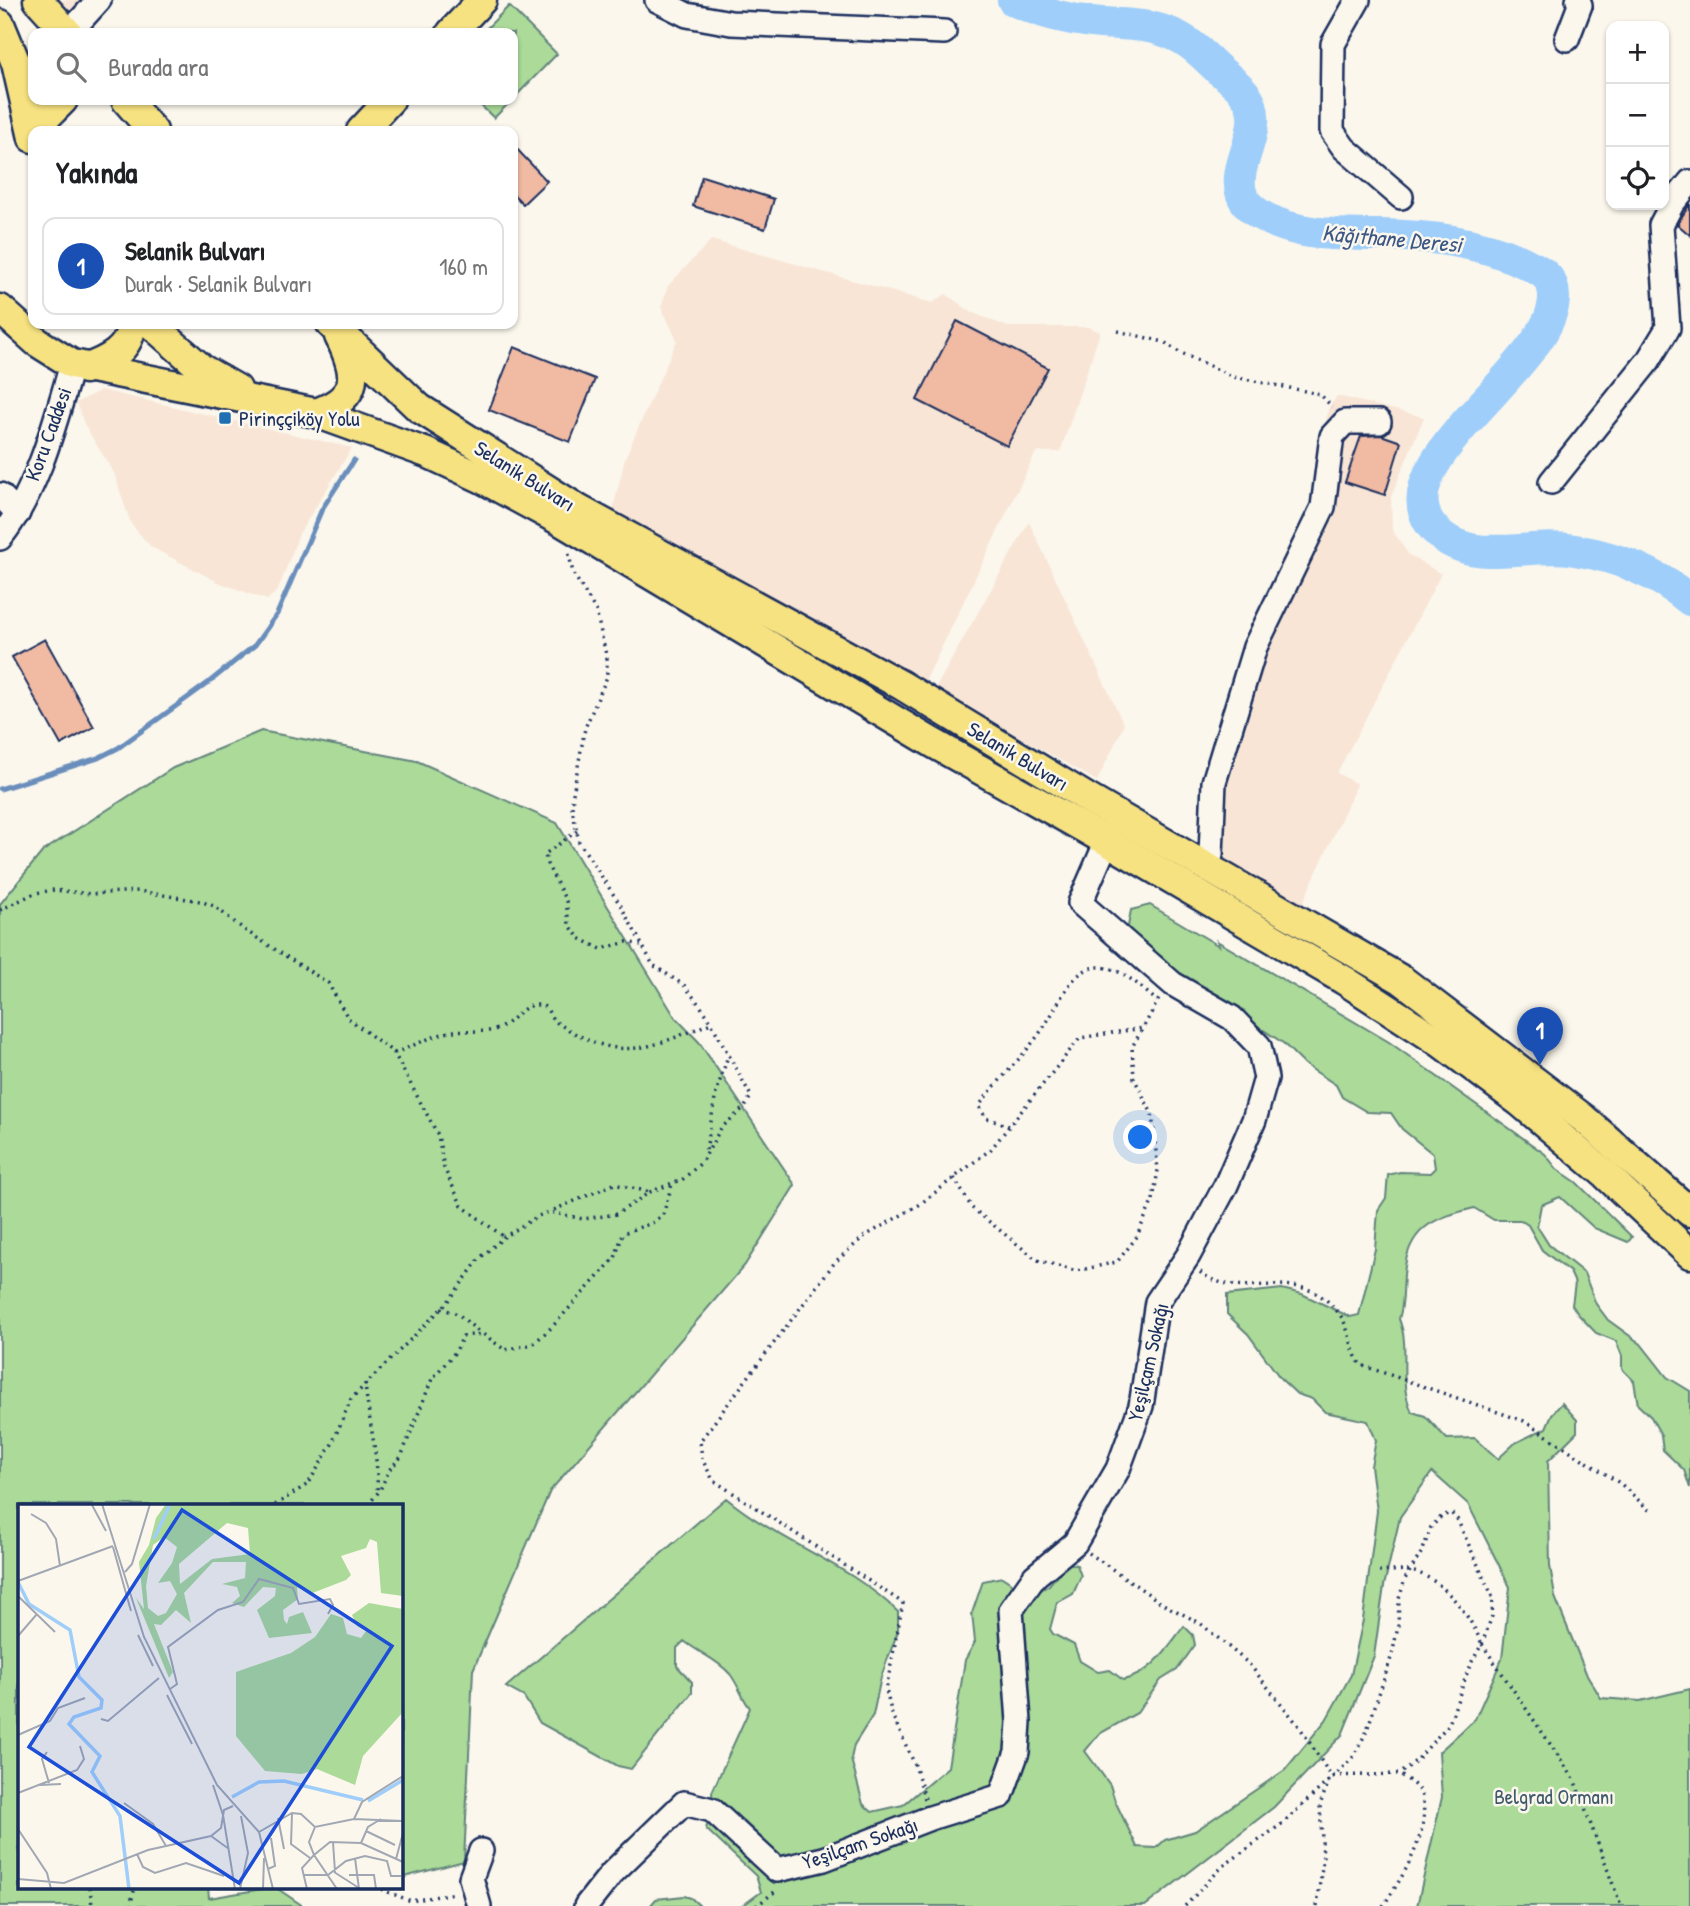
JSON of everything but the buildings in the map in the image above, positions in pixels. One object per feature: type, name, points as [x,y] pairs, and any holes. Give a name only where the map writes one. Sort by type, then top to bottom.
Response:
[{"type":"main road","points":[[38,0],[64,28]]},
{"type":"main road","points":[[456,28],[482,0]]},
{"type":"main road","points":[[0,24],[24,68],[28,99]]},
{"type":"main road","points":[[29,105],[31,126]]},
{"type":"main road","points":[[40,126],[41,121],[58,105]]},
{"type":"main road","points":[[130,105],[149,126]]},
{"type":"main road","points":[[366,126],[385,105]]},
{"type":"main road","points":[[0,309],[26,333],[79,366],[120,351],[131,329]]},
{"type":"main road","points":[[157,329],[202,369],[251,398]]},
{"type":"main road","points":[[316,412],[339,405],[352,388],[353,363],[335,329]]},
{"type":"main road","name":"Selanik Bulvarı","points":[[337,329],[419,408],[578,509],[901,685],[1402,980],[1583,1118],[1690,1212]]},
{"type":"main road","name":"Selanik Bulvarı","points":[[79,366],[316,412],[427,453],[481,478],[564,523],[933,743],[1344,980],[1441,1043],[1531,1111],[1605,1174],[1690,1254]]},
{"type":"street","points":[[74,28],[99,0]]},
{"type":"street","points":[[657,0],[675,10],[715,21],[944,32]]},
{"type":"street","points":[[1358,0],[1333,44],[1332,131],[1344,148],[1401,197]]},
{"type":"street","points":[[1567,39],[1580,5],[1578,0]]},
{"type":"street","points":[[1551,482],[1648,361],[1668,328],[1661,225],[1672,204],[1690,182]]},
{"type":"street","name":"Koru Caddesi","points":[[0,538],[18,513],[79,366]]},
{"type":"street","points":[[1205,866],[1211,855],[1214,782],[1255,647],[1323,507],[1332,436],[1345,422],[1379,422]]},
{"type":"street","points":[[0,495],[18,513]]},
{"type":"street","name":"Yeşilçam Sokağı","points":[[586,1906],[612,1873],[684,1803],[712,1810],[777,1870],[824,1859],[930,1818],[1001,1797],[1017,1752],[1019,1722],[1011,1610],[1035,1576],[1075,1543],[1118,1469],[1141,1406],[1157,1302],[1185,1260],[1226,1185],[1254,1120],[1266,1077],[1259,1046],[1232,1018],[1173,984],[1080,903],[1107,841]]},
{"type":"street","points":[[476,1898],[471,1878],[481,1851]]},
{"type":"path","points":[[1118,331],[1164,342],[1179,352],[1234,377],[1320,394],[1345,422]]},
{"type":"path","points":[[550,1212],[583,1219],[603,1218],[627,1209],[650,1192],[672,1184],[692,1172],[721,1128],[750,1102],[748,1090],[727,1057],[711,1023],[685,986],[653,965],[621,906],[586,857],[577,831],[572,808],[585,728],[607,677],[607,659],[596,611],[573,573],[564,523]]},
{"type":"path","points":[[577,831],[545,854],[547,864],[566,901],[572,930],[579,938],[601,949],[627,942],[642,946]]},
{"type":"path","points":[[0,910],[35,893],[54,890],[92,894],[138,891],[200,901],[214,906],[246,931],[328,983],[355,1025],[394,1053],[438,1135],[444,1168],[461,1206],[504,1237]]},
{"type":"path","points":[[1009,1126],[986,1118],[979,1106],[1002,1074],[1028,1050],[1075,980],[1090,968],[1113,969],[1157,1001]]},
{"type":"path","points":[[954,1178],[972,1208],[1037,1260],[1076,1271],[1117,1262],[1136,1238],[1153,1200],[1158,1170],[1152,1114],[1134,1079],[1132,1047],[1157,1001],[1173,984]]},
{"type":"path","points":[[394,1053],[446,1033],[496,1030],[529,1006],[539,1005],[547,1008],[554,1021],[587,1040],[615,1050],[650,1046],[711,1023]]},
{"type":"path","points":[[930,1818],[915,1765],[892,1715],[886,1690],[896,1653],[903,1603],[713,1480],[702,1459],[700,1441],[835,1262],[865,1236],[901,1217],[991,1149],[1080,1038],[1143,1028]]},
{"type":"path","points":[[705,1155],[716,1093],[727,1057]]},
{"type":"path","points":[[277,1504],[299,1490],[316,1474],[332,1444],[342,1413],[365,1383],[442,1308],[480,1258],[504,1237],[550,1212],[614,1184],[650,1192]]},
{"type":"path","points":[[442,1308],[458,1314],[480,1334],[505,1350],[533,1344],[578,1302],[614,1258],[623,1233],[652,1223],[663,1215],[672,1184]]},
{"type":"path","points":[[1185,1260],[1209,1279],[1231,1286],[1292,1283],[1315,1294],[1337,1311],[1351,1338],[1353,1353],[1362,1365],[1524,1421],[1620,1484],[1650,1511]]},
{"type":"path","points":[[369,1504],[389,1470],[401,1457],[432,1379],[456,1351],[463,1336],[480,1334]]},
{"type":"path","points":[[365,1383],[367,1406],[373,1426],[376,1495]]},
{"type":"path","points":[[1185,1906],[1222,1867],[1283,1824],[1331,1776],[1352,1759],[1366,1733],[1392,1654],[1398,1627],[1399,1599],[1409,1572],[1423,1550],[1431,1528],[1442,1516],[1451,1513],[1457,1519],[1493,1598],[1492,1616],[1482,1644],[1470,1665],[1449,1724],[1433,1746],[1399,1773],[1331,1776]]},
{"type":"path","points":[[1075,1543],[1163,1604],[1200,1623],[1249,1664],[1299,1726],[1331,1776]]},
{"type":"path","points":[[1379,1572],[1417,1572],[1435,1583],[1457,1603],[1474,1626],[1482,1644],[1574,1779],[1621,1906]]},
{"type":"path","points":[[1383,1906],[1420,1839],[1422,1798],[1415,1785],[1399,1773]]},
{"type":"path","points":[[1317,1906],[1323,1858],[1320,1805],[1331,1776]]},
{"type":"path","points":[[90,1888],[92,1906]]},
{"type":"path","points":[[130,1906],[135,1888]]},
{"type":"path","points":[[378,1888],[411,1901],[476,1898]]},
{"type":"shaded area","points":[[55,0],[82,0],[70,16]]},
{"type":"shaded area","points":[[711,240],[932,303],[946,294],[971,312],[1008,327],[1089,327],[1100,332],[1060,452],[1036,452],[920,692],[613,509],[625,458],[677,340],[661,307],[668,286]]},
{"type":"shaded area","points":[[101,390],[352,448],[299,534],[278,590],[267,600],[218,582],[151,547],[131,524],[114,473],[85,426],[76,403]]},
{"type":"shaded area","points":[[1337,396],[1424,417],[1391,497],[1392,530],[1409,555],[1441,574],[1337,773],[1357,784],[1298,913],[1203,861],[1207,773],[1316,500],[1328,409]]},
{"type":"shaded area","points":[[1029,522],[1124,725],[1097,781],[935,689]]},
{"type":"green space","points":[[509,6],[557,54],[518,94],[518,28],[487,28]]},
{"type":"green space","points":[[480,105],[507,105],[494,118]]},
{"type":"green space","points":[[261,731],[417,761],[557,823],[675,1017],[699,1042],[795,1185],[745,1265],[550,1491],[473,1670],[464,1861],[402,1878],[402,1504],[18,1504],[18,1888],[208,1888],[209,1898],[276,1888],[303,1906],[0,1906],[0,904],[43,851],[173,768]]},
{"type":"green space","name":"Belgrad Ormanı","points":[[1150,905],[1389,1042],[1545,1154],[1557,1169],[1576,1182],[1632,1237],[1628,1242],[1594,1228],[1560,1197],[1541,1205],[1537,1226],[1549,1245],[1584,1273],[1596,1304],[1608,1320],[1641,1344],[1667,1377],[1690,1391],[1690,1488],[1684,1470],[1663,1450],[1661,1435],[1651,1417],[1638,1405],[1634,1381],[1622,1369],[1622,1356],[1616,1341],[1596,1333],[1578,1314],[1572,1305],[1575,1283],[1570,1272],[1542,1250],[1528,1225],[1520,1220],[1494,1220],[1474,1208],[1439,1219],[1414,1240],[1405,1266],[1399,1319],[1404,1342],[1405,1389],[1412,1412],[1425,1416],[1447,1439],[1475,1438],[1498,1459],[1515,1443],[1546,1428],[1552,1414],[1562,1403],[1577,1420],[1577,1432],[1548,1461],[1550,1566],[1555,1597],[1586,1673],[1601,1698],[1640,1701],[1690,1689],[1690,1906],[1417,1906],[1442,1797],[1439,1752],[1475,1719],[1502,1659],[1510,1587],[1468,1504],[1432,1472],[1400,1517],[1384,1586],[1374,1656],[1342,1735],[1274,1807],[1145,1906],[742,1906],[761,1892],[756,1876],[706,1829],[713,1804],[712,1792],[750,1708],[725,1669],[684,1641],[677,1648],[677,1666],[692,1682],[692,1693],[631,1769],[618,1766],[540,1723],[524,1697],[506,1687],[726,1498],[768,1527],[836,1566],[898,1612],[898,1631],[881,1677],[873,1715],[854,1745],[851,1759],[863,1804],[872,1812],[903,1805],[948,1767],[965,1660],[975,1642],[972,1613],[983,1581],[1002,1577],[1019,1588],[1038,1592],[1049,1585],[1067,1563],[1077,1565],[1081,1576],[1073,1594],[1057,1603],[1050,1629],[1053,1634],[1074,1645],[1080,1661],[1098,1672],[1110,1670],[1123,1680],[1133,1677],[1158,1659],[1184,1626],[1193,1635],[1195,1645],[1177,1670],[1161,1680],[1137,1713],[1099,1734],[1085,1751],[1110,1785],[1137,1847],[1156,1848],[1165,1840],[1195,1831],[1285,1770],[1326,1720],[1351,1675],[1363,1620],[1377,1511],[1371,1466],[1376,1440],[1368,1421],[1325,1412],[1312,1399],[1297,1394],[1281,1379],[1248,1334],[1227,1314],[1227,1295],[1282,1289],[1302,1294],[1350,1317],[1359,1315],[1375,1249],[1378,1210],[1386,1198],[1388,1175],[1400,1172],[1430,1173],[1435,1168],[1433,1154],[1402,1129],[1391,1113],[1367,1112],[1342,1097],[1336,1085],[1304,1064],[1283,1043],[1176,972],[1134,939],[1128,926],[1131,910]]},
{"type":"green space","points":[[684,1896],[700,1906],[650,1906],[656,1899]]},
{"type":"waterway","name":"Kâğıthane Deresi","points":[[1013,0],[1072,19],[1139,26],[1175,35],[1236,84],[1246,95],[1253,112],[1252,131],[1240,185],[1245,201],[1261,216],[1292,228],[1313,232],[1417,237],[1471,244],[1506,255],[1544,274],[1552,285],[1552,312],[1536,342],[1453,438],[1432,469],[1423,498],[1431,525],[1445,539],[1462,547],[1498,551],[1557,548],[1606,557],[1650,574],[1690,600]]},
{"type":"waterway","points":[[0,789],[98,758],[118,748],[208,683],[255,645],[277,614],[322,509],[354,460]]},
{"type":"place","name":"Pirinççiköy Yolu","points":[[225,418]]},
{"type":"place","name":"Selanik Bulvarı","points":[[1540,1065]]}]
